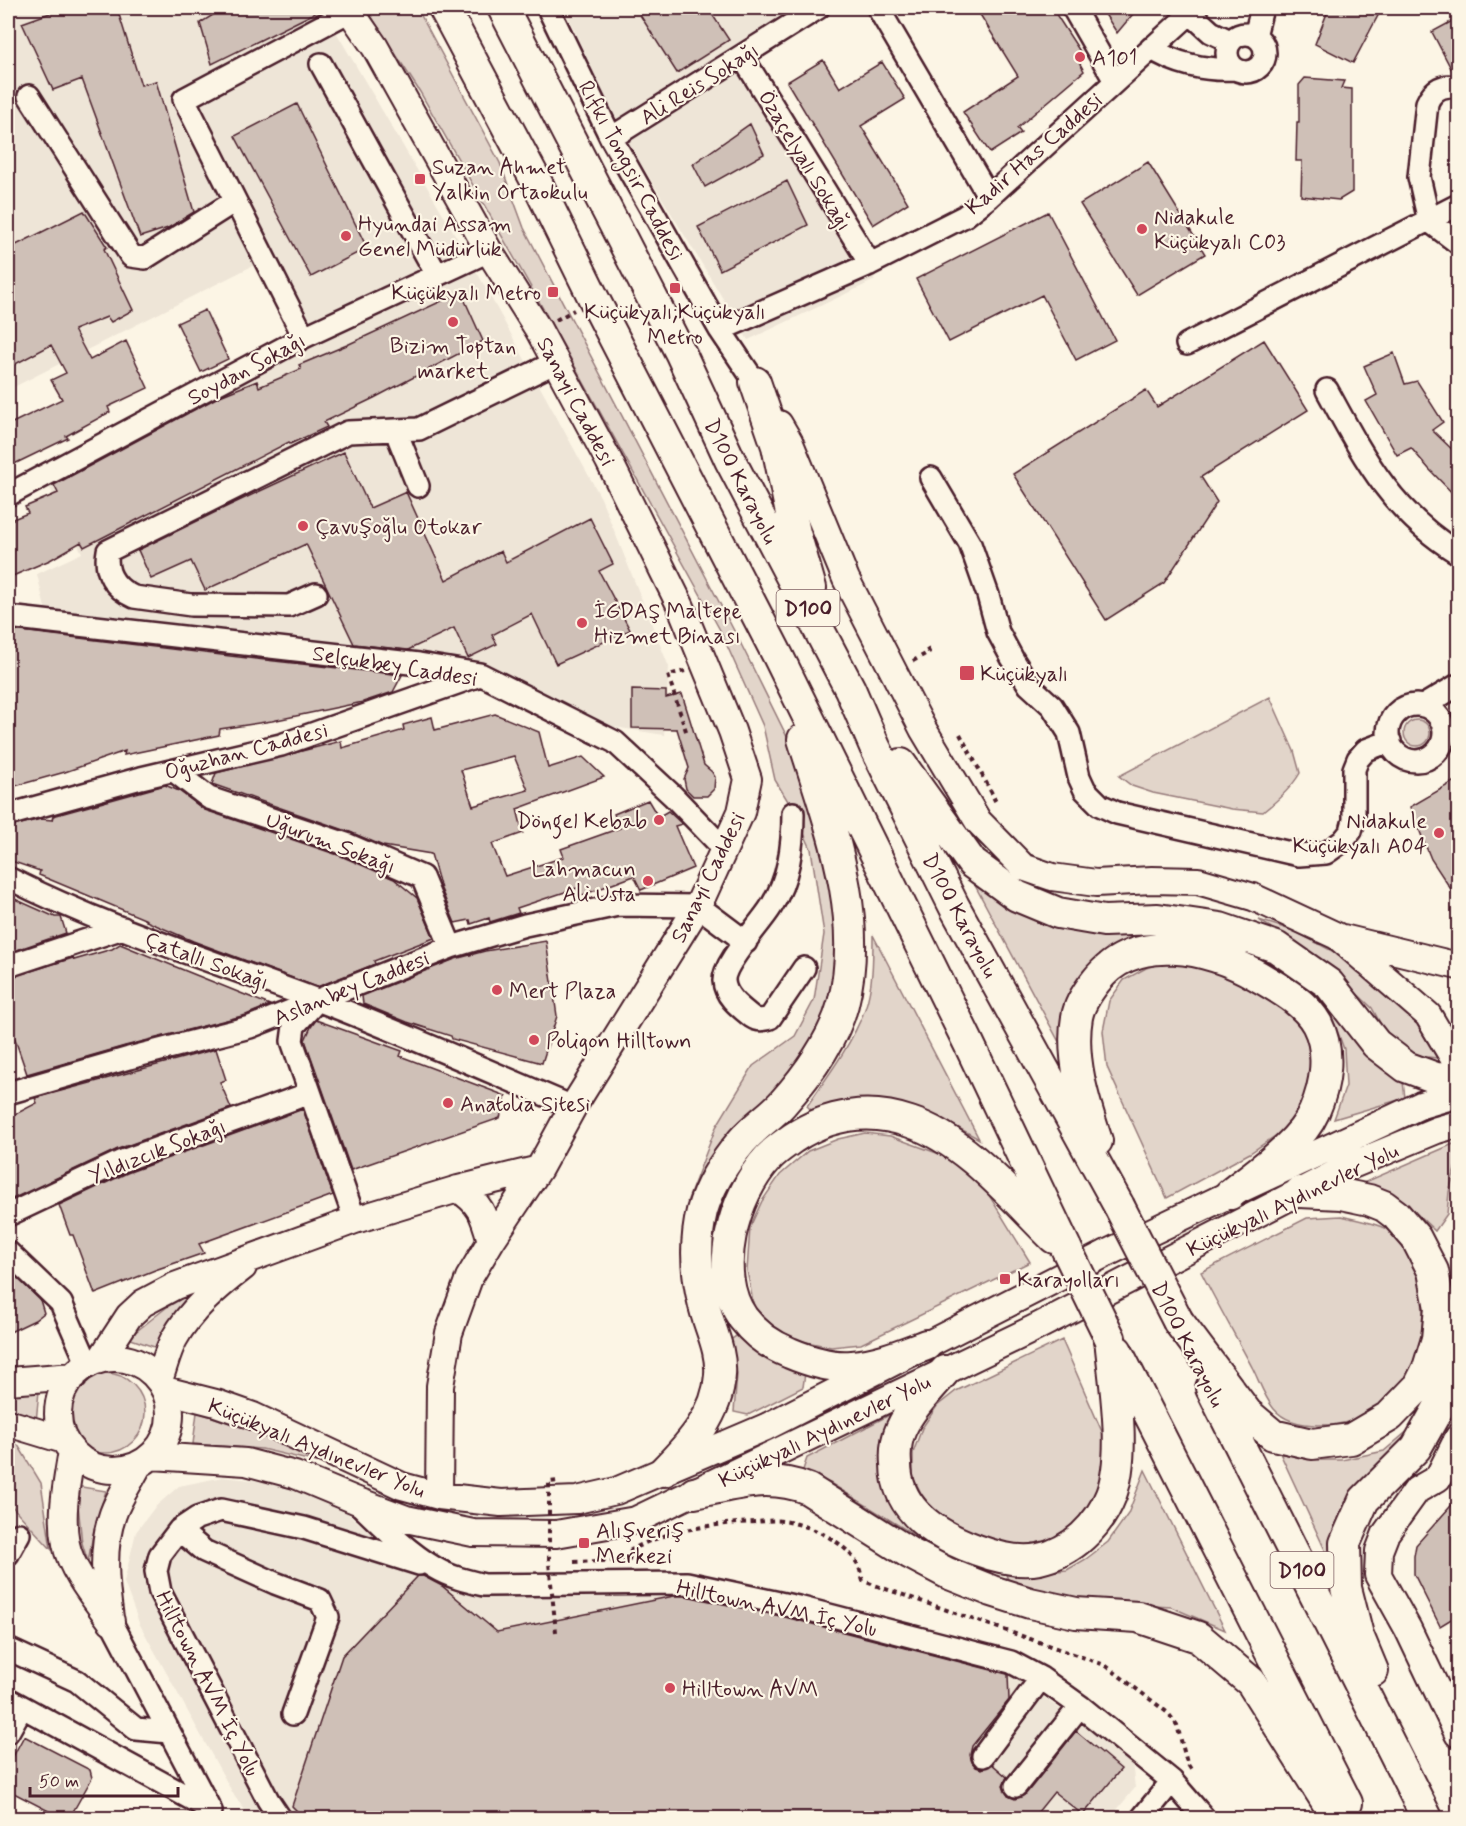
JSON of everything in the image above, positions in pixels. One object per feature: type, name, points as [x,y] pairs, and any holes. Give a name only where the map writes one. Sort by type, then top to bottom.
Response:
[{"type":"highway","name":"D100","points":[[444,8],[535,179],[594,299],[778,656],[964,1033],[1110,1338],[1355,1818]]},
{"type":"highway","name":"D100 Karayolu","points":[[503,8],[681,354],[730,460],[850,689],[875,747],[954,906],[1119,1206],[1427,1818]]},
{"type":"highway","points":[[755,382],[777,446],[795,532],[829,648]]},
{"type":"highway","points":[[664,1471],[683,1452],[703,1426],[715,1401],[720,1375],[717,1343],[703,1302],[696,1259],[702,1210],[720,1171],[743,1140],[780,1106],[808,1073],[829,1037],[843,1006],[849,973],[851,939],[847,898],[836,847],[778,656]]},
{"type":"highway","points":[[850,689],[972,863],[1017,896],[1058,913],[1104,921],[1158,919],[1220,928],[1276,947],[1329,984],[1376,1044],[1406,1067],[1436,1078],[1458,1066]]},
{"type":"highway","points":[[1119,1206],[1082,1090],[1075,1035],[1077,1014],[1090,988],[1102,972],[1118,960],[1137,952],[1164,948],[1190,950],[1221,958],[1276,987],[1308,1013],[1317,1024],[1324,1044],[1326,1067],[1322,1091],[1313,1114],[1298,1136],[1230,1194]]},
{"type":"highway","points":[[926,1345],[884,1360],[851,1366],[826,1364],[802,1358],[778,1348],[762,1337],[743,1317],[734,1296],[729,1275],[730,1238],[734,1220],[739,1204],[760,1169],[769,1157],[790,1140],[819,1123],[853,1115],[886,1115],[911,1122],[945,1139],[981,1166],[1067,1250]]},
{"type":"highway","points":[[1178,1321],[1247,1413],[1273,1435],[1312,1444],[1351,1439],[1390,1416],[1419,1386],[1428,1368],[1437,1339],[1440,1308],[1433,1271],[1416,1238],[1396,1215],[1384,1206],[1369,1200],[1341,1194],[1300,1192]]},
{"type":"highway","points":[[945,1371],[915,1407],[901,1429],[895,1449],[896,1474],[903,1497],[917,1516],[941,1534],[992,1555],[1020,1560],[1038,1560],[1058,1553],[1084,1536],[1098,1520],[1111,1495],[1117,1464],[1118,1422],[1110,1338]]},
{"type":"highway","points":[[1432,1818],[1358,1635],[1346,1588],[1346,1543],[1364,1500],[1416,1448],[1453,1382],[1458,1364]]},
{"type":"highway","points":[[694,1493],[754,1481],[782,1481],[795,1484],[808,1489],[911,1554],[992,1591],[1030,1604],[1076,1613],[1138,1617],[1198,1637],[1251,1682],[1336,1818]]},
{"type":"main road","name":"Sanayi Caddesi","points":[[349,9],[375,47],[489,251],[538,329],[609,461],[676,596],[732,731],[748,779],[741,812],[698,906],[573,1107],[539,1169],[490,1241],[469,1278],[449,1333],[440,1386],[439,1496]]},
{"type":"main road","points":[[755,382],[789,441],[846,579],[924,729],[978,821],[1023,867],[1052,878],[1096,883],[1152,880],[1198,881],[1253,897],[1337,936],[1458,966]]},
{"type":"main road","points":[[1337,936],[1428,1015],[1458,1066]]},
{"type":"main road","name":"Küçükyalı Aydınevler Yolu","points":[[162,1385],[253,1416],[402,1486],[439,1496],[501,1503],[577,1500],[616,1491],[806,1408],[1105,1254],[1421,1105],[1458,1094]]},
{"type":"main road","name":"Küçükyalı Aydınevler Yolu","points":[[145,1460],[246,1462],[295,1475],[406,1519],[472,1533],[556,1534],[636,1520],[1031,1330],[1350,1166],[1437,1130],[1458,1124]]},
{"type":"main road","points":[[145,1460],[126,1468],[103,1468],[83,1461],[68,1445],[59,1427],[58,1413],[60,1396],[88,1367],[142,1303],[184,1283],[355,1220],[458,1189],[539,1169]]},
{"type":"main road","points":[[458,1189],[473,1198],[485,1217],[490,1241]]},
{"type":"main road","points":[[162,1385],[174,1340],[188,1319],[216,1288],[255,1258]]},
{"type":"main road","points":[[8,1380],[88,1367],[114,1358],[128,1359],[145,1367],[162,1385],[170,1413],[168,1430],[161,1445],[145,1460],[113,1514],[106,1546],[106,1589],[111,1621]]},
{"type":"main road","points":[[8,1423],[68,1445]]},
{"type":"main road","points":[[1458,1438],[1448,1477],[1417,1490],[1386,1533],[1379,1551],[1378,1575],[1408,1629],[1458,1734]]},
{"type":"main road","points":[[68,1445],[63,1508],[66,1546],[84,1583],[111,1621]]},
{"type":"street","name":"Rıfkı Tongsir Caddesi","points":[[548,8],[611,138],[720,330],[755,382]]},
{"type":"street","name":"Ali Reis Sokağı","points":[[611,138],[818,8]]},
{"type":"street","points":[[878,8],[989,198]]},
{"type":"street","points":[[1073,8],[1115,81]]},
{"type":"street","points":[[1255,36],[1262,8]]},
{"type":"street","points":[[304,337],[184,99],[349,9]]},
{"type":"street","points":[[1193,10],[1211,32],[1230,41]]},
{"type":"street","name":"Kadir Has Caddesi","points":[[720,330],[870,264],[965,216],[989,198],[1193,10]]},
{"type":"street","points":[[1151,48],[1170,59],[1216,71],[1234,69],[1248,73],[1255,70],[1264,60],[1264,46],[1261,40],[1255,36],[1242,34],[1230,41],[1227,56],[1234,69]]},
{"type":"street","name":"Özaçelyalı Sokağı","points":[[742,56],[870,264]]},
{"type":"street","points":[[321,64],[437,275]]},
{"type":"street","points":[[1458,88],[1446,86],[1438,89],[1433,92],[1427,103],[1419,177],[1429,221],[1458,243]]},
{"type":"street","points":[[29,96],[131,256],[145,258],[235,201]]},
{"type":"street","points":[[1187,344],[1458,205]]},
{"type":"street","name":"Soydan Sokağı","points":[[8,495],[304,337],[489,251]]},
{"type":"street","points":[[316,594],[289,606],[191,605],[134,597],[125,593],[112,580],[107,565],[108,551],[348,432],[419,429],[556,362]]},
{"type":"street","points":[[1327,390],[1365,459],[1392,497],[1422,526],[1458,552]]},
{"type":"street","points":[[399,430],[399,439],[418,486]]},
{"type":"street","points":[[931,478],[970,544],[998,632],[1029,685],[1062,719],[1069,733],[1079,777],[1085,790],[1100,805],[1117,813],[1299,855],[1326,853],[1343,842],[1351,831],[1354,820],[1354,769],[1358,759],[1366,750],[1390,741]]},
{"type":"street","name":"Selçukbey Caddesi","points":[[8,617],[419,664],[480,674],[615,742],[673,796],[725,850]]},
{"type":"street","name":"Oğuzhan Caddesi","points":[[8,814],[141,778],[281,745],[480,674]]},
{"type":"street","points":[[1423,706],[1458,686]]},
{"type":"street","points":[[1406,706],[1423,706],[1431,709],[1451,729],[1435,754],[1424,760],[1412,760],[1401,756],[1392,748],[1390,741],[1389,725],[1395,714],[1406,706]]},
{"type":"street","name":"Uğurum Sokağı","points":[[174,771],[209,798],[346,844],[422,877],[451,947]]},
{"type":"street","points":[[793,813],[792,845],[786,873],[771,907],[726,968],[724,982],[730,997],[756,1019],[770,1018],[804,968]]},
{"type":"street","name":"Çatallı Sokağı","points":[[8,878],[48,899],[318,1001],[573,1107]]},
{"type":"street","name":"Aslanbey Caddesi","points":[[8,1094],[129,1058],[250,1027],[451,947],[525,925],[618,905],[698,906]]},
{"type":"street","points":[[698,906],[746,942]]},
{"type":"street","points":[[8,966],[123,928]]},
{"type":"street","points":[[318,1001],[294,1026],[292,1041],[355,1220]]},
{"type":"street","name":"Yıldızcık Sokağı","points":[[8,1215],[122,1161],[310,1093]]},
{"type":"street","points":[[8,1252],[61,1303],[88,1367]]},
{"type":"street","name":"Hilltown AVM İç Yolu","points":[[355,1500],[399,1542],[435,1569]]},
{"type":"street","name":"Hilltown AVM İç Yolu","points":[[280,1818],[268,1800],[160,1592],[156,1571],[160,1554],[179,1530],[197,1518],[221,1510],[304,1528],[483,1585],[687,1583],[798,1607],[1011,1662],[1041,1678],[1080,1706],[1172,1781],[1204,1818]]},
{"type":"street","points":[[179,1530],[204,1551],[275,1583],[320,1600],[328,1617],[293,1714]]},
{"type":"street","points":[[8,1554],[19,1534]]},
{"type":"street","points":[[111,1621],[213,1814]]},
{"type":"street","points":[[8,1649],[77,1681],[136,1729],[169,1732]]},
{"type":"street","points":[[983,1755],[1041,1678]]},
{"type":"street","points":[[8,1732],[15,1703],[213,1814]]},
{"type":"street","points":[[1016,1786],[1080,1706]]},
{"type":"street","points":[[1142,1818],[1172,1781]]},
{"type":"path","points":[[687,734],[668,675],[706,667]]},
{"type":"path","points":[[960,734],[985,780]]},
{"type":"path","points":[[556,1632],[549,1563],[549,1482],[558,1481]]},
{"type":"path","points":[[597,1561],[629,1560],[631,1550],[645,1542],[668,1534],[721,1523],[782,1521],[811,1528],[845,1548],[858,1564],[863,1581],[1105,1665],[1173,1719],[1177,1725],[1187,1763],[1193,1772]]},
{"type":"shaded area","points":[[8,8],[322,8],[473,265],[601,498],[669,667],[664,735],[608,726],[477,663],[46,612],[37,574],[82,553],[48,484],[301,347],[258,263],[8,390]]},
{"type":"shaded area","points":[[366,8],[417,8],[500,163],[524,228],[742,646],[798,759],[825,841],[839,966],[830,1011],[806,1054],[771,1096],[729,1137],[687,1202],[716,1127],[753,1066],[795,1036],[814,1000],[824,934],[811,849],[794,811],[775,780],[763,726],[720,630],[545,312],[420,92]]},
{"type":"shaded area","points":[[564,8],[813,8],[743,52],[875,280],[748,340],[620,129]]},
{"type":"shaded area","points":[[1270,697],[1294,751],[1300,773],[1288,789],[1263,812],[1232,809],[1153,793],[1132,786],[1119,776]]},
{"type":"shaded area","points":[[1417,720],[1427,723],[1430,733],[1427,743],[1417,746],[1407,743],[1404,733],[1407,723]]},
{"type":"shaded area","points":[[971,878],[1149,927],[1152,938],[1121,951],[1066,1055]]},
{"type":"shaded area","points":[[1259,920],[1294,931],[1338,954],[1423,1026],[1446,1059],[1419,1056],[1405,1049],[1384,1030],[1372,1008],[1340,977],[1302,948]]},
{"type":"shaded area","points":[[873,935],[979,1139],[944,1120],[914,1109],[816,1115],[807,1106],[860,1022],[868,1000],[871,982]]},
{"type":"shaded area","points":[[1172,960],[1216,965],[1298,1016],[1312,1042],[1315,1080],[1305,1109],[1284,1130],[1250,1153],[1167,1198],[1107,1067],[1103,1031],[1109,1001],[1124,980],[1146,968]]},
{"type":"shaded area","points":[[1324,995],[1402,1074],[1405,1098],[1334,1119],[1346,1086],[1344,1049]]},
{"type":"shaded area","points":[[865,1133],[890,1136],[945,1156],[981,1182],[1030,1262],[861,1344],[831,1347],[797,1340],[774,1327],[754,1307],[747,1271],[750,1227],[762,1201],[780,1175],[808,1151],[838,1139]]},
{"type":"shaded area","points":[[1458,1142],[1458,1158],[1449,1192],[1447,1214],[1435,1231],[1413,1210],[1363,1183]]},
{"type":"shaded area","points":[[1341,1216],[1386,1228],[1401,1237],[1411,1247],[1416,1261],[1423,1308],[1421,1334],[1415,1359],[1405,1380],[1390,1399],[1371,1413],[1347,1422],[1319,1425],[1301,1423],[1284,1417],[1271,1405],[1201,1272],[1307,1218]]},
{"type":"shaded area","points":[[195,1291],[163,1350],[128,1338],[167,1307]]},
{"type":"shaded area","points":[[744,1331],[805,1373],[803,1387],[748,1415],[734,1412],[737,1374],[730,1340]]},
{"type":"shaded area","points":[[1062,1340],[1103,1434],[1104,1459],[1100,1484],[1087,1511],[1068,1529],[1048,1541],[1022,1545],[996,1542],[960,1530],[934,1510],[922,1495],[913,1477],[913,1453],[922,1428],[937,1406],[956,1391]]},
{"type":"shaded area","points":[[105,1373],[120,1376],[133,1385],[142,1398],[145,1413],[142,1428],[133,1441],[120,1450],[105,1453],[90,1450],[77,1441],[68,1428],[65,1413],[68,1398],[77,1385],[90,1376]]},
{"type":"shaded area","points":[[39,1391],[36,1422],[8,1414],[8,1395]]},
{"type":"shaded area","points":[[197,1412],[264,1434],[329,1465],[262,1449],[193,1444]]},
{"type":"shaded area","points":[[893,1413],[912,1529],[924,1541],[830,1483],[802,1473],[807,1458]]},
{"type":"shaded area","points":[[1424,1417],[1332,1565],[1280,1453],[1316,1460],[1342,1460],[1384,1451]]},
{"type":"shaded area","points":[[8,1441],[18,1445],[41,1483],[51,1549],[8,1502]]},
{"type":"shaded area","points":[[1145,1470],[1225,1630],[1171,1607],[1076,1597],[1032,1590],[1009,1582],[1005,1572],[1037,1573],[1067,1570],[1108,1542],[1128,1514]]},
{"type":"shaded area","name":"Hilltown AVM","points":[[223,1477],[271,1482],[338,1505],[403,1561],[477,1595],[678,1590],[817,1622],[1015,1675],[1132,1761],[1135,1788],[1110,1818],[251,1818],[235,1797],[139,1623],[124,1582],[136,1532],[155,1507],[179,1486]]},
{"type":"shaded area","points":[[76,1486],[106,1491],[94,1529],[88,1562],[82,1543]]},
{"type":"building","points":[[64,8],[117,8],[141,85],[156,81],[194,212],[168,228],[140,237],[82,79],[53,90],[22,23]]},
{"type":"building","points":[[224,8],[325,8],[212,64],[200,23]]},
{"type":"building","points":[[651,8],[708,8],[729,40],[677,73],[640,15]]},
{"type":"building","points":[[976,8],[1052,8],[1083,56],[1079,62],[1084,71],[1017,128],[1021,133],[990,153],[963,112],[1018,76]]},
{"type":"building","points":[[1101,8],[1138,8],[1117,33]]},
{"type":"building","points":[[1329,8],[1382,8],[1353,63],[1315,44]]},
{"type":"building","points":[[1458,18],[1458,75],[1454,74],[1432,32]]},
{"type":"building","points":[[823,60],[840,88],[882,62],[905,99],[861,126],[908,203],[873,225],[787,82]]},
{"type":"building","points":[[1305,78],[1344,81],[1341,88],[1352,89],[1352,192],[1339,200],[1301,196],[1302,161],[1296,161],[1297,122],[1299,122],[1299,85]]},
{"type":"building","points":[[297,104],[367,248],[311,277],[235,136]]},
{"type":"building","points":[[750,124],[764,154],[705,187],[693,164]]},
{"type":"building","name":"Nidakule Küçükyalı C03","points":[[1148,162],[1205,254],[1137,295],[1080,204]]},
{"type":"building","points":[[787,181],[808,225],[720,270],[698,227]]},
{"type":"building","points":[[84,211],[107,247],[104,249],[133,310],[111,322],[107,317],[74,330],[90,360],[126,341],[148,388],[108,407],[110,412],[66,436],[68,438],[8,467],[8,425],[62,399],[51,380],[66,373],[51,345],[8,368],[8,249]]},
{"type":"building","points":[[1048,212],[1115,340],[1076,360],[1042,295],[949,342],[916,279]]},
{"type":"building","points":[[461,292],[483,341],[324,422],[327,427],[290,444],[289,442],[84,547],[81,542],[50,560],[8,578],[8,521],[28,513],[25,507],[58,493],[54,485],[220,396],[257,381],[259,387],[301,369],[299,365]]},
{"type":"building","points":[[205,310],[228,359],[201,372],[177,323]]},
{"type":"building","points":[[1264,340],[1308,410],[1201,477],[1217,502],[1164,583],[1106,620],[1013,474],[1146,390],[1157,407]]},
{"type":"building","points":[[1394,353],[1405,384],[1417,381],[1443,422],[1432,430],[1458,455],[1458,499],[1411,448],[1397,455],[1366,401],[1377,395],[1364,366]]},
{"type":"building","points":[[344,452],[370,508],[406,492],[446,580],[501,551],[506,562],[590,518],[613,564],[599,571],[630,630],[556,664],[532,614],[492,635],[497,644],[468,658],[454,628],[408,650],[354,644],[306,544],[205,590],[191,561],[151,579],[138,550]]},
{"type":"building","points":[[8,631],[402,675],[393,692],[363,702],[220,729],[219,735],[124,755],[125,751],[65,772],[8,788]]},
{"type":"building","points":[[632,690],[666,691],[666,698],[682,694],[704,765],[715,777],[714,789],[707,796],[693,796],[686,789],[684,779],[689,768],[677,729],[632,728]]},
{"type":"building","points":[[495,714],[539,732],[548,768],[583,757],[604,777],[517,809],[523,833],[492,844],[505,876],[564,857],[561,849],[620,828],[614,814],[648,800],[658,817],[668,811],[682,824],[675,826],[693,868],[641,890],[634,876],[580,896],[577,888],[517,908],[519,913],[490,922],[489,918],[471,924],[470,920],[455,923],[441,889],[431,854],[383,846],[350,832],[212,784],[216,773],[341,741],[342,748],[404,730],[403,725],[432,717],[435,730]],"holes":[[[514,756],[528,790],[473,806],[461,770]]]},
{"type":"building","name":"Nidakule Küçükyalı A04","points":[[1458,779],[1458,900],[1431,859],[1410,807]]},
{"type":"building","points":[[165,785],[179,791],[205,810],[341,856],[394,879],[417,898],[434,938],[374,961],[375,964],[317,987],[193,941],[39,875],[40,871],[8,860],[8,827],[41,819],[52,820],[53,816]]},
{"type":"building","points":[[8,896],[55,917],[61,917],[66,933],[8,953]]},
{"type":"building","name":"Mert Plaza","points":[[546,941],[557,1016],[542,1063],[452,1039],[451,1036],[407,1022],[363,1004],[362,996],[455,959],[485,951]]},
{"type":"building","points":[[120,944],[270,1005],[246,1015],[27,1074],[15,1039],[8,1041],[8,978],[73,958],[74,960],[112,949]]},
{"type":"building","points":[[316,1020],[402,1051],[400,1056],[506,1096],[500,1118],[351,1170],[305,1040]]},
{"type":"building","points":[[216,1049],[226,1080],[220,1082],[231,1108],[118,1149],[8,1201],[8,1118],[37,1103],[35,1098]]},
{"type":"building","points":[[303,1109],[333,1195],[199,1244],[204,1253],[95,1294],[59,1205],[127,1173]]},
{"type":"building","points":[[8,1269],[40,1300],[44,1313],[8,1333]]},
{"type":"building","points":[[1458,1498],[1458,1615],[1440,1626],[1414,1574],[1414,1556],[1416,1545]]},
{"type":"building","name":"Hilltown AVM","points":[[418,1576],[423,1576],[442,1586],[497,1632],[674,1596],[686,1596],[785,1617],[1007,1674],[1009,1700],[972,1746],[970,1755],[976,1767],[982,1769],[992,1764],[1007,1777],[1003,1785],[1008,1796],[1015,1799],[1026,1794],[1076,1731],[1121,1769],[1083,1815],[1054,1792],[1033,1818],[304,1818],[292,1806],[342,1656]]},
{"type":"building","points":[[24,1736],[90,1770],[92,1778],[70,1817],[62,1818],[8,1790],[8,1766]]},
{"type":"place","name":"A101","points":[[1080,57]]},
{"type":"place","name":"Suzan Ahmet Yalkin Ortaokulu","points":[[420,179]]},
{"type":"place","name":"Nidakule Küçükyalı C03","points":[[1142,229]]},
{"type":"place","name":"Hyundai Assam Genel Müdürlük","points":[[346,236]]},
{"type":"place","name":"Küçükyalı;Küçükyalı Metro","points":[[675,288]]},
{"type":"place","name":"Küçükyalı Metro","points":[[553,292]]},
{"type":"place","name":"Bizim Toptan market","points":[[453,322]]},
{"type":"place","name":"Çavuşoğlu Otokar","points":[[303,526]]},
{"type":"place","name":"İGDAŞ Maltepe Hizmet Binası","points":[[582,623]]},
{"type":"place","name":"Küçükyalı","points":[[967,673]]},
{"type":"place","name":"Döngel Kebab","points":[[659,820]]},
{"type":"place","name":"Nidakule Küçükyalı A04","points":[[1439,833]]},
{"type":"place","name":"Lahmacun Ali Usta","points":[[648,881]]},
{"type":"place","name":"Mert Plaza","points":[[497,990]]},
{"type":"place","name":"Poligon Hilltown","points":[[534,1040]]},
{"type":"place","name":"Anatolia Sitesi","points":[[448,1103]]},
{"type":"place","name":"Karayolları","points":[[1005,1279]]},
{"type":"place","name":"Alışveriş Merkezi","points":[[584,1543]]},
{"type":"place","name":"Hilltown AVM","points":[[670,1688]]}]
